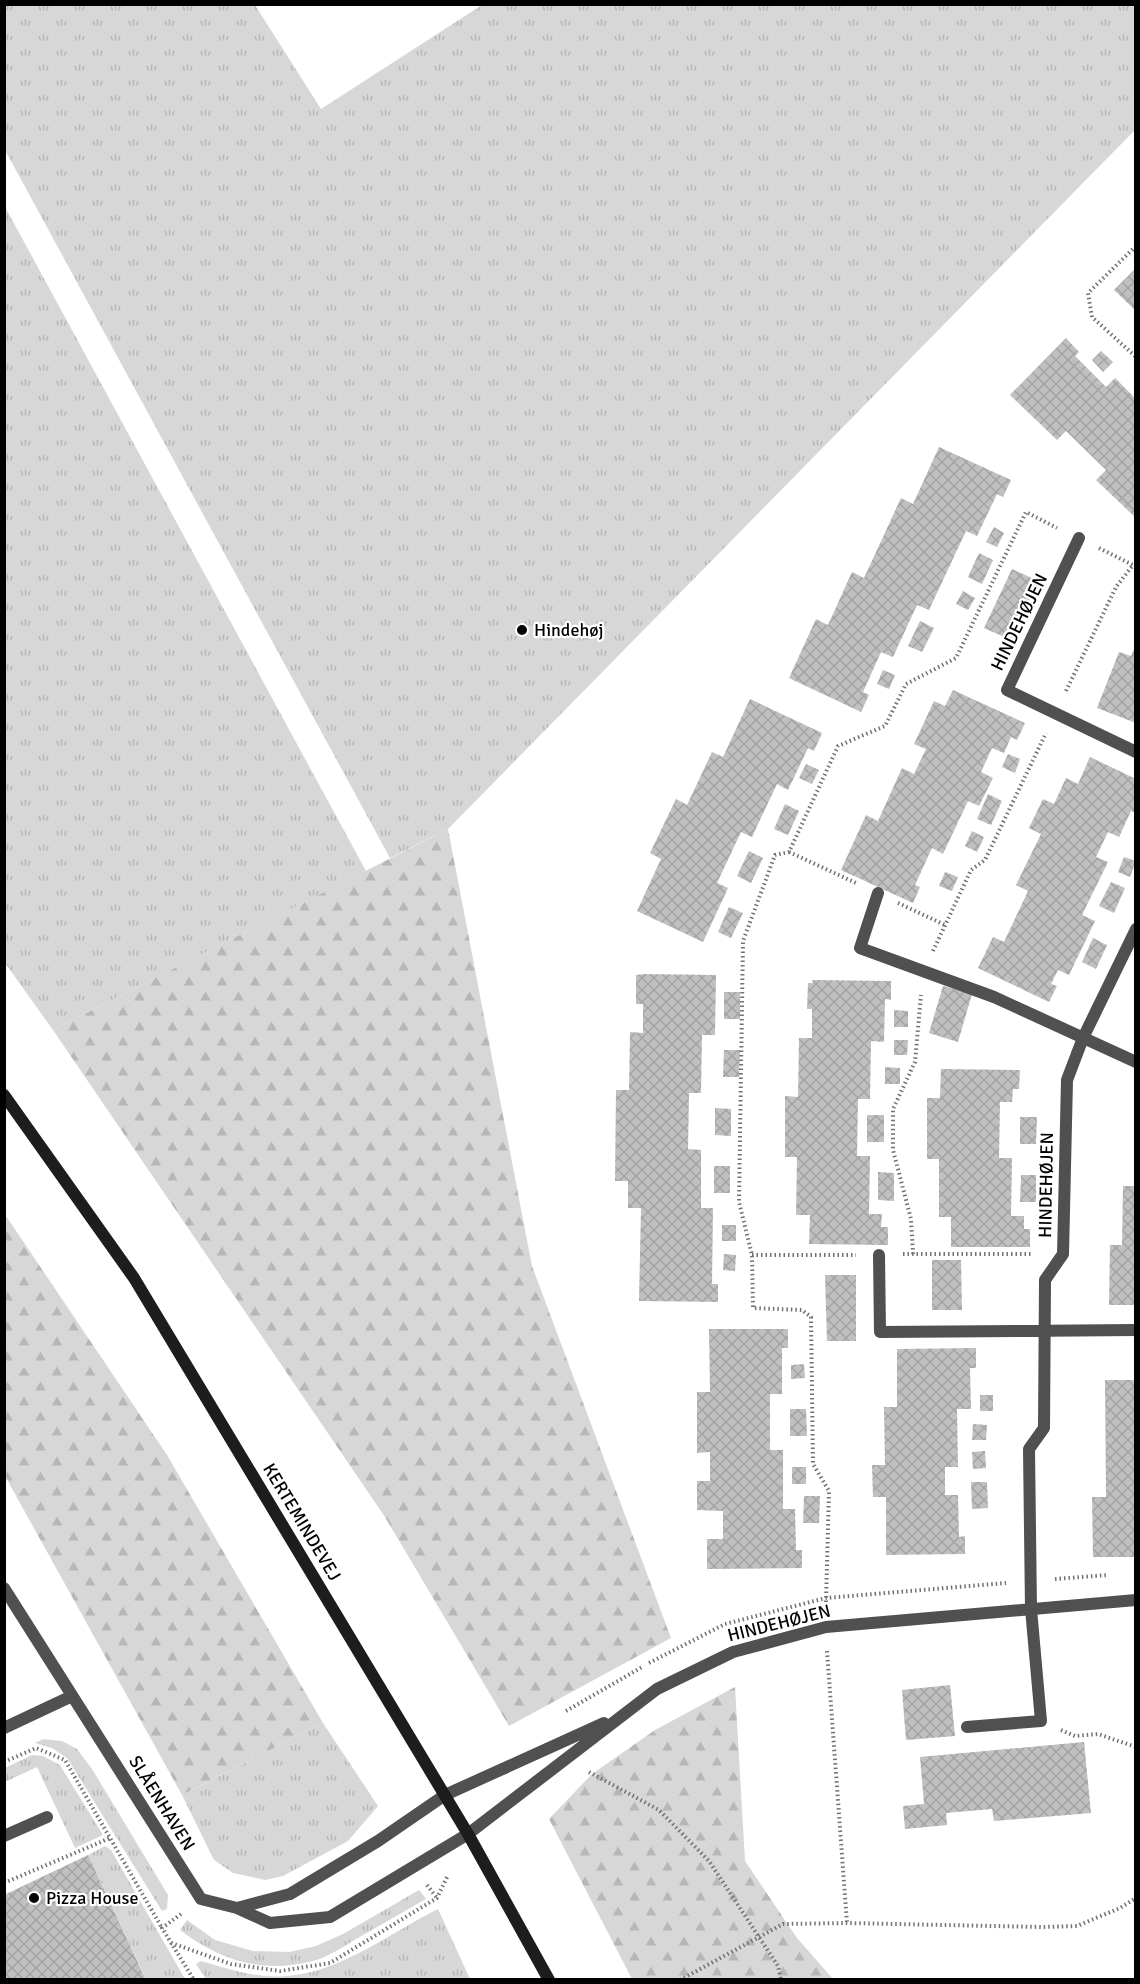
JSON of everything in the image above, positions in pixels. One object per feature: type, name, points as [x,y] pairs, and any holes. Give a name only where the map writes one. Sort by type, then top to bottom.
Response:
[{"type":"main road","name":"KERTEMINDEVEJ","points":[[4,1095],[134,1278],[445,1795],[549,1980]]},
{"type":"street","name":"HINDEHØJEN","points":[[1079,538],[1006,690],[1136,752]]},
{"type":"street","points":[[878,893],[860,948],[994,997],[1136,1062]]},
{"type":"street","name":"HINDEHØJEN","points":[[1041,1721],[1031,1609],[1029,1449],[1044,1428],[1045,1280],[1063,1254],[1067,1080],[1083,1038],[1136,929]]},
{"type":"street","points":[[879,1255],[880,1332],[1136,1330]]},
{"type":"street","name":"SLÅENHAVEN","points":[[4,1588],[201,1899]]},
{"type":"street","name":"HINDEHØJEN","points":[[468,1834],[657,1689],[733,1652],[826,1627],[1136,1600]]},
{"type":"street","points":[[4,1728],[72,1696]]},
{"type":"street","name":"HINDEHØJEN","points":[[445,1795],[624,1714]]},
{"type":"street","points":[[967,1727],[1041,1721]]},
{"type":"street","points":[[237,1908],[290,1894],[378,1842],[445,1795]]},
{"type":"street","points":[[4,1836],[47,1817]]},
{"type":"street","points":[[201,1899],[237,1908],[270,1923],[330,1917],[468,1834]]},
{"type":"path","points":[[1136,246],[1088,293],[1092,317],[1136,357]]},
{"type":"path","points":[[847,1923],[826,1627],[829,1491],[813,1464],[811,1317],[802,1310],[753,1308],[752,1255],[739,1202],[743,941],[775,855],[789,852],[838,746],[885,726],[906,684],[956,658],[1026,512],[1134,565],[1116,587],[985,860],[971,870],[923,971],[915,1062],[893,1109],[893,1150],[912,1219],[913,1254]]},
{"type":"path","points":[[752,1255],[1063,1254]]},
{"type":"path","points":[[826,1598],[1112,1575]]},
{"type":"path","points":[[1041,1721],[1075,1736],[1098,1734],[1136,1747]]},
{"type":"path","points":[[4,1762],[36,1748],[65,1760],[194,1980]]},
{"type":"path","points":[[565,1760],[659,1810],[709,1861],[778,1966],[781,1980]]},
{"type":"path","points":[[4,1883],[110,1838]]},
{"type":"path","points":[[680,1980],[783,1924],[1077,1926],[1120,1908],[1136,1898]]},
{"type":"path","points":[[162,1928],[201,1899]]},
{"type":"green space","points":[[4,5],[255,5],[321,109],[482,5],[1135,5],[1135,130],[448,829],[390,858],[5,150]]},
{"type":"green space","points":[[4,205],[366,871],[53,1030],[5,963]]},
{"type":"green space","points":[[448,829],[532,1266],[671,1638],[509,1726],[385,1517],[53,1030]]},
{"type":"green space","points":[[4,1213],[167,1455],[323,1723],[182,1795],[5,1476]]},
{"type":"green space","points":[[735,1687],[745,1861],[797,1938],[833,1979],[632,1979],[549,1819],[592,1774],[655,1730]]},
{"type":"green space","points":[[323,1723],[378,1806],[348,1841],[283,1876],[265,1880],[233,1873],[214,1860],[182,1795]]},
{"type":"green space","points":[[43,1739],[62,1741],[77,1749],[92,1769],[168,1895],[167,1909],[162,1911],[67,1758],[52,1748],[35,1743]]},
{"type":"green space","points":[[32,1755],[43,1756],[60,1765],[103,1835],[75,1848],[37,1767],[5,1782],[5,1768]]},
{"type":"green space","points":[[105,1846],[111,1850],[185,1979],[146,1979],[88,1855]]},
{"type":"green space","points":[[419,1890],[426,1899],[331,1954],[294,1965],[259,1965],[243,1962],[211,1950],[180,1930],[187,1920],[215,1940],[253,1951],[289,1952],[316,1946],[343,1934]]},
{"type":"green space","points":[[438,1909],[470,1979],[206,1979],[196,1964],[201,1961],[244,1973],[276,1977],[307,1973],[365,1950]]},
{"type":"building","points":[[1136,268],[1136,311],[1114,290]]},
{"type":"building","points":[[1066,338],[1079,352],[1075,356],[1106,387],[1115,378],[1136,399],[1136,518],[1096,480],[1106,470],[1066,431],[1057,440],[1010,395]]},
{"type":"building","points":[[1101,351],[1113,362],[1103,372],[1092,360]]},
{"type":"building","points":[[939,447],[1011,480],[1003,497],[997,494],[977,536],[966,531],[929,610],[917,605],[893,657],[881,652],[863,692],[869,695],[861,712],[789,678],[816,619],[828,625],[852,572],[864,578],[901,498],[913,504]]},
{"type":"building","points":[[994,527],[1004,533],[997,547],[986,542]]},
{"type":"building","points":[[979,553],[993,560],[982,584],[968,577]]},
{"type":"building","points":[[1012,569],[1038,581],[1011,640],[984,628]]},
{"type":"building","points":[[963,591],[975,598],[968,610],[956,604]]},
{"type":"building","points":[[920,621],[934,628],[922,652],[908,646]]},
{"type":"building","points":[[1136,645],[1136,723],[1097,708],[1119,652],[1131,656]]},
{"type":"building","points":[[883,670],[895,675],[889,689],[877,684]]},
{"type":"building","points":[[953,690],[1025,723],[1017,740],[1011,737],[1004,753],[992,748],[981,772],[993,778],[979,806],[968,801],[943,854],[932,848],[915,885],[920,887],[913,903],[841,870],[866,815],[878,821],[902,768],[914,774],[926,749],[914,744],[934,701],[945,706]]},
{"type":"building","points":[[750,699],[822,733],[814,751],[808,748],[788,790],[777,784],[752,837],[741,832],[717,883],[728,888],[703,942],[637,911],[661,859],[650,853],[676,799],[687,805],[712,752],[723,757]]},
{"type":"building","points":[[1008,754],[1020,759],[1015,773],[1002,767]]},
{"type":"building","points":[[1090,757],[1136,779],[1136,813],[1131,811],[1119,837],[1108,832],[1096,857],[1108,862],[1082,915],[1095,921],[1069,975],[1058,970],[1051,984],[1057,986],[1049,1002],[978,968],[993,937],[1004,942],[1028,891],[1016,885],[1041,834],[1029,828],[1043,799],[1054,804],[1066,778],[1078,784]]},
{"type":"building","points":[[806,764],[819,770],[812,784],[799,778]]},
{"type":"building","points":[[988,794],[1002,801],[991,825],[977,819]]},
{"type":"building","points":[[785,804],[799,811],[788,835],[774,829]]},
{"type":"building","points":[[972,831],[984,837],[977,852],[965,846]]},
{"type":"building","points":[[749,851],[763,858],[751,883],[737,876]]},
{"type":"building","points":[[1124,857],[1136,861],[1130,877],[1118,872]]},
{"type":"building","points":[[945,872],[958,877],[952,891],[939,886]]},
{"type":"building","points":[[1111,882],[1125,888],[1114,913],[1099,906]]},
{"type":"building","points":[[729,907],[743,913],[731,938],[718,932]]},
{"type":"building","points":[[1093,938],[1107,945],[1096,969],[1082,962]]},
{"type":"building","points":[[636,975],[716,975],[715,1035],[702,1035],[701,1093],[689,1093],[688,1149],[701,1150],[701,1208],[713,1208],[712,1284],[718,1284],[718,1302],[639,1301],[641,1208],[628,1208],[628,1181],[615,1181],[616,1090],[629,1090],[630,1032],[643,1033],[643,1004],[636,1004]]},
{"type":"building","points":[[812,980],[891,981],[891,1000],[885,999],[884,1042],[871,1041],[870,1099],[858,1099],[857,1156],[870,1156],[869,1214],[882,1214],[881,1227],[888,1227],[888,1245],[809,1244],[810,1215],[796,1215],[797,1157],[785,1157],[785,1096],[798,1097],[799,1038],[812,1038],[812,1009],[807,1009],[808,983],[813,983]]},
{"type":"building","points":[[943,986],[972,994],[958,1042],[929,1033]]},
{"type":"building","points":[[724,992],[740,992],[740,1019],[724,1019]]},
{"type":"building","points":[[894,1010],[908,1011],[908,1027],[894,1027]]},
{"type":"building","points":[[894,1040],[908,1040],[907,1055],[894,1055]]},
{"type":"building","points":[[724,1050],[740,1050],[739,1077],[723,1077]]},
{"type":"building","points":[[885,1067],[900,1068],[900,1084],[885,1084]]},
{"type":"building","points":[[941,1069],[1020,1070],[1019,1089],[1013,1089],[1012,1102],[1000,1102],[999,1158],[1012,1158],[1011,1216],[1024,1216],[1024,1229],[1030,1229],[1030,1247],[951,1247],[951,1217],[939,1217],[939,1159],[927,1159],[927,1098],[940,1098]]},
{"type":"building","points":[[715,1108],[731,1109],[731,1136],[715,1135]]},
{"type":"building","points":[[867,1115],[884,1115],[884,1142],[867,1142]]},
{"type":"building","points":[[1020,1117],[1037,1117],[1036,1144],[1020,1144]]},
{"type":"building","points":[[714,1166],[730,1166],[730,1193],[714,1193]]},
{"type":"building","points":[[878,1172],[894,1173],[894,1201],[878,1200]]},
{"type":"building","points":[[1021,1175],[1036,1175],[1036,1202],[1020,1202]]},
{"type":"building","points":[[1123,1186],[1136,1186],[1136,1305],[1109,1305],[1110,1245],[1122,1245]]},
{"type":"building","points":[[722,1225],[736,1225],[736,1241],[722,1241]]},
{"type":"building","points":[[724,1254],[736,1255],[735,1271],[723,1270]]},
{"type":"building","points":[[932,1260],[961,1260],[962,1310],[932,1310]]},
{"type":"building","points":[[825,1275],[856,1275],[856,1341],[827,1341]]},
{"type":"building","points":[[709,1329],[788,1329],[788,1348],[782,1348],[782,1394],[770,1394],[770,1450],[783,1450],[783,1509],[795,1509],[796,1550],[802,1550],[802,1568],[707,1569],[707,1539],[723,1539],[723,1511],[697,1510],[697,1481],[710,1481],[710,1452],[697,1453],[697,1392],[710,1392]]},
{"type":"building","points":[[976,1348],[976,1368],[970,1368],[971,1409],[957,1409],[958,1467],[945,1467],[945,1495],[958,1495],[959,1537],[965,1536],[965,1554],[886,1555],[886,1497],[873,1497],[872,1465],[885,1465],[884,1407],[897,1407],[897,1349]]},
{"type":"building","points":[[804,1364],[805,1378],[791,1379],[791,1365]]},
{"type":"building","points":[[1105,1380],[1136,1380],[1136,1557],[1093,1557],[1092,1497],[1106,1497]]},
{"type":"building","points":[[980,1395],[993,1395],[993,1411],[980,1411]]},
{"type":"building","points":[[790,1409],[806,1409],[807,1436],[790,1436]]},
{"type":"building","points":[[973,1424],[987,1425],[986,1440],[972,1440]]},
{"type":"building","points":[[985,1451],[986,1468],[973,1469],[972,1452]]},
{"type":"building","points":[[792,1467],[806,1467],[806,1484],[792,1484]]},
{"type":"building","points":[[971,1482],[987,1482],[988,1508],[972,1509]]},
{"type":"building","points":[[804,1496],[820,1496],[819,1523],[803,1523]]},
{"type":"building","points":[[950,1685],[955,1736],[906,1740],[902,1690]]},
{"type":"building","points":[[1084,1742],[1091,1813],[994,1821],[992,1809],[946,1813],[947,1825],[905,1829],[903,1806],[924,1804],[920,1757]]},
{"type":"building","points":[[88,1855],[146,1980],[4,1980],[4,1895]]},
{"type":"place","name":"Hindehøj","points":[[522,630]]},
{"type":"place","name":"Pizza House","points":[[34,1898]]}]
